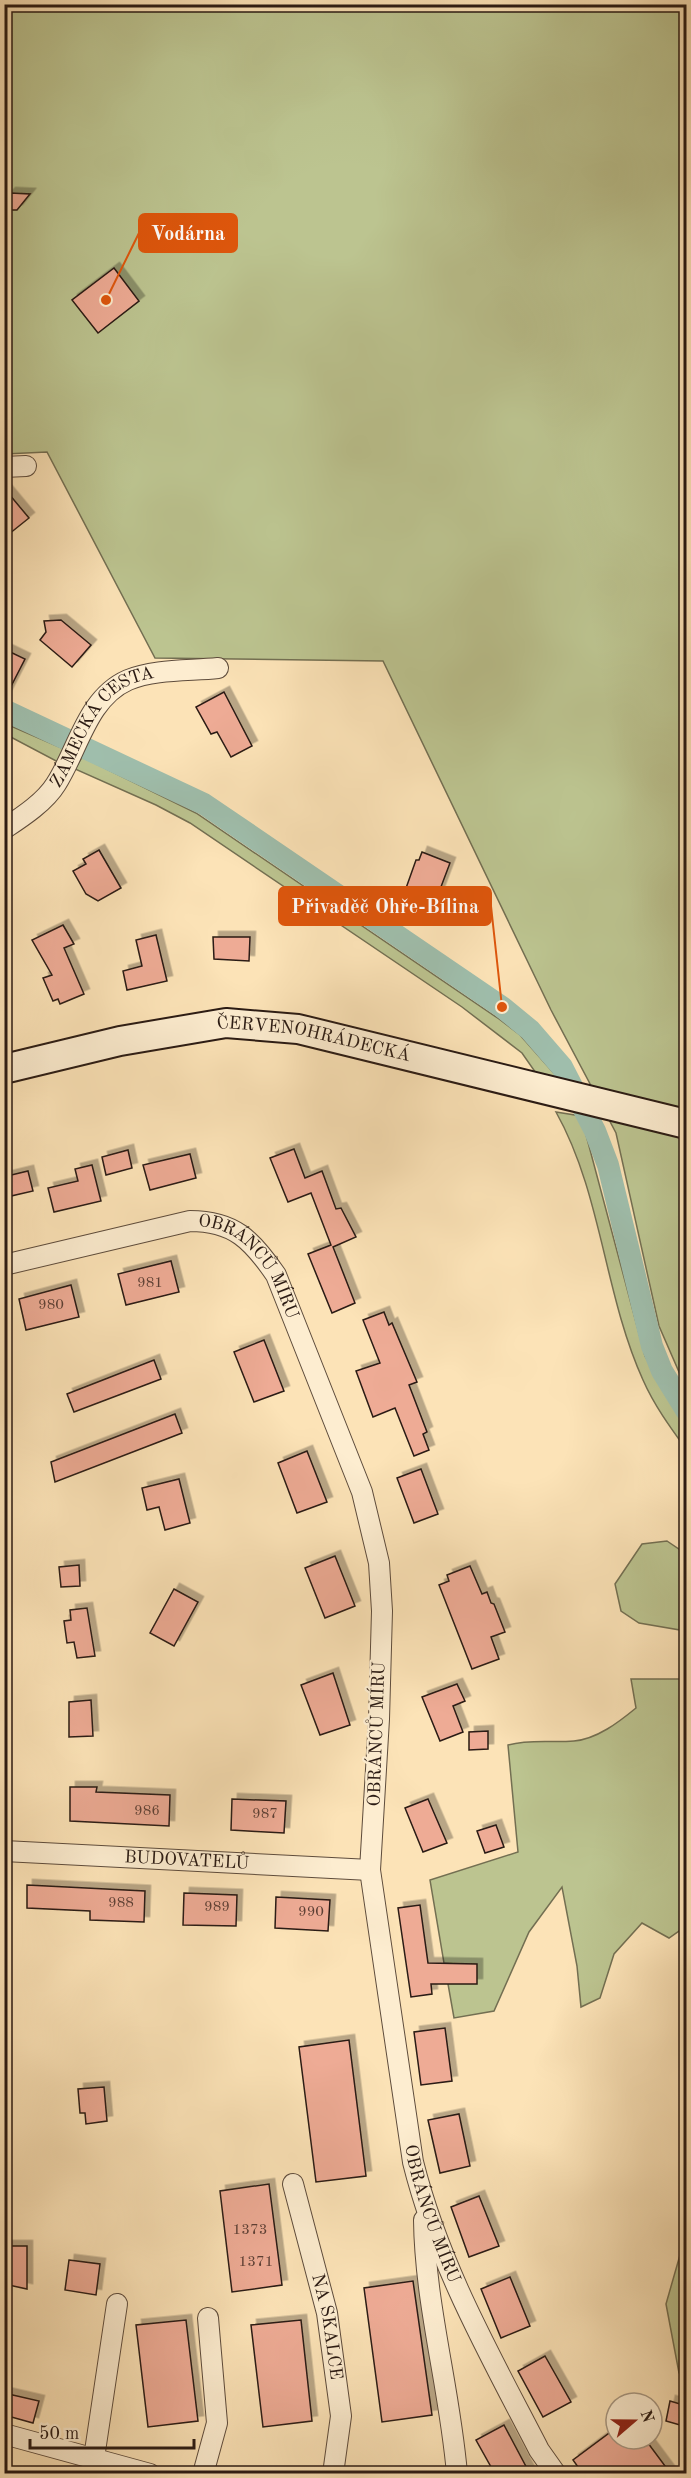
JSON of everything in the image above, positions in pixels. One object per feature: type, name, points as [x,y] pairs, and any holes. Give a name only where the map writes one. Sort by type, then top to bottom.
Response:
[{"type":"street","points":[[4,467],[26,466]]},
{"type":"street","name":"ZÁMECKÁ CESTA","points":[[4,829],[21,818],[55,787],[94,709],[111,691],[128,680],[218,668]]},
{"type":"street","name":"ČERVENOHRÁDECKÁ","points":[[4,1069],[120,1041],[226,1023],[298,1029],[687,1124]]},
{"type":"street","name":"OBRÁNCŮ MÍRU","points":[[4,1265],[190,1221],[207,1221],[225,1225],[242,1234],[260,1252],[276,1275],[362,1492],[379,1563],[382,1611],[379,1719],[370,1870],[402,2097],[424,2205],[452,2281],[538,2450],[556,2474]]},
{"type":"street","name":"BUDOVATELŮ","points":[[4,1851],[370,1870]]},
{"type":"street","name":"NA SKALCE","points":[[293,2184],[327,2313],[341,2416],[333,2474]]},
{"type":"street","points":[[424,2205],[424,2255],[452,2422],[457,2474]]},
{"type":"street","points":[[94,2458],[117,2304]]},
{"type":"street","points":[[203,2474],[217,2423],[208,2318]]},
{"type":"street","points":[[4,2434],[150,2474]]},
{"type":"green space","points":[[5,5],[686,5],[686,1388],[659,1326],[616,1133],[551,1010],[383,661],[155,658],[47,452],[5,454]]},
{"type":"green space","points":[[4,723],[64,749],[58,762],[5,734]]},
{"type":"green space","points":[[82,757],[196,813],[499,1019],[520,1035],[559,1079],[538,1076],[522,1053],[462,1007],[190,823],[156,805],[75,769]]},
{"type":"green space","points":[[556,1112],[581,1116],[645,1356],[686,1427],[686,1449],[652,1398],[630,1347],[584,1176]]},
{"type":"green space","points":[[667,1541],[686,1554],[686,1631],[639,1623],[621,1611],[615,1584],[642,1544]]},
{"type":"green space","points":[[631,1679],[686,1679],[686,1926],[669,1938],[642,1923],[614,1954],[600,1998],[581,2007],[577,1966],[562,1887],[529,1932],[494,2011],[454,2018],[448,1984],[456,1964],[444,1963],[430,1880],[518,1852],[508,1745],[583,1740],[599,1733],[636,1708]]},
{"type":"green space","points":[[686,2234],[686,2375],[679,2373],[666,2304]]},
{"type":"building","points":[[10,193],[30,194],[17,210],[4,210],[4,199]]},
{"type":"building","points":[[114,268],[139,301],[98,333],[72,300]]},
{"type":"building","points":[[4,488],[29,518],[4,538]]},
{"type":"building","points":[[61,620],[91,645],[72,667],[40,640],[46,632],[44,621]]},
{"type":"building","points":[[4,649],[25,659],[4,700]]},
{"type":"building","points":[[224,692],[252,746],[231,757],[217,732],[211,734],[196,707]]},
{"type":"building","points":[[99,850],[121,888],[98,901],[86,894],[73,871],[86,864],[83,859]]},
{"type":"building","points":[[422,852],[450,863],[436,900],[405,891],[416,860],[419,860]]},
{"type":"building","points":[[63,925],[74,944],[64,948],[84,994],[60,1004],[58,999],[53,1001],[43,978],[52,975],[32,940]]},
{"type":"building","points":[[156,935],[167,981],[127,990],[123,971],[142,966],[136,940]]},
{"type":"building","points":[[213,937],[250,937],[249,961],[214,959]]},
{"type":"building","points":[[294,1149],[305,1178],[322,1171],[336,1209],[341,1208],[356,1237],[333,1247],[355,1303],[332,1313],[308,1254],[331,1245],[311,1193],[288,1202],[270,1158]]},
{"type":"building","points":[[128,1150],[132,1168],[106,1175],[102,1157]]},
{"type":"building","points":[[190,1154],[196,1178],[150,1190],[143,1165]]},
{"type":"building","points":[[92,1165],[101,1201],[54,1212],[48,1188],[78,1181],[75,1169]]},
{"type":"building","points":[[28,1171],[33,1191],[11,1196],[7,1176]]},
{"type":"building","points":[[171,1261],[179,1292],[126,1305],[118,1274]]},
{"type":"building","points":[[71,1285],[79,1317],[26,1330],[19,1299]]},
{"type":"building","points":[[384,1312],[389,1325],[392,1323],[417,1382],[409,1385],[427,1432],[423,1434],[429,1450],[414,1456],[395,1408],[373,1417],[356,1371],[380,1363],[363,1320]]},
{"type":"building","points":[[264,1340],[284,1391],[254,1402],[234,1352]]},
{"type":"building","points":[[154,1360],[161,1379],[74,1412],[67,1394]]},
{"type":"building","points":[[175,1414],[182,1433],[55,1482],[51,1462]]},
{"type":"building","points":[[307,1451],[327,1502],[297,1513],[278,1463]]},
{"type":"building","points":[[421,1469],[438,1514],[414,1523],[397,1478]]},
{"type":"building","points":[[179,1479],[190,1523],[165,1530],[159,1507],[147,1510],[142,1488]]},
{"type":"building","points":[[335,1556],[355,1606],[325,1618],[305,1568]]},
{"type":"building","points":[[79,1565],[80,1586],[61,1587],[59,1567]]},
{"type":"building","points":[[470,1566],[482,1594],[487,1592],[491,1603],[494,1604],[505,1632],[491,1637],[499,1659],[472,1669],[439,1585],[449,1581],[447,1575]]},
{"type":"building","points":[[174,1589],[198,1602],[174,1646],[150,1633]]},
{"type":"building","points":[[87,1608],[95,1656],[77,1658],[74,1642],[67,1643],[64,1621],[71,1620],[70,1610]]},
{"type":"building","points":[[333,1673],[350,1725],[320,1735],[301,1685]]},
{"type":"building","points":[[457,1684],[465,1701],[453,1706],[463,1732],[440,1741],[422,1697]]},
{"type":"building","points":[[91,1700],[93,1736],[69,1737],[69,1702]]},
{"type":"building","points":[[488,1731],[488,1749],[469,1750],[469,1732]]},
{"type":"building","points":[[70,1787],[97,1787],[96,1792],[170,1795],[169,1826],[70,1821]]},
{"type":"building","points":[[232,1799],[286,1801],[284,1833],[231,1830]]},
{"type":"building","points":[[428,1799],[447,1843],[423,1852],[405,1808]]},
{"type":"building","points":[[496,1825],[504,1847],[485,1853],[477,1831]]},
{"type":"building","points":[[27,1885],[145,1891],[144,1922],[90,1920],[90,1911],[27,1908]]},
{"type":"building","points":[[184,1893],[237,1895],[236,1926],[183,1925]]},
{"type":"building","points":[[276,1897],[330,1900],[328,1931],[275,1928]]},
{"type":"building","points":[[420,1905],[428,1963],[477,1964],[477,1984],[431,1984],[432,1994],[411,1997],[398,1908]]},
{"type":"building","points":[[445,2028],[452,2081],[421,2085],[414,2032]]},
{"type":"building","points":[[349,2040],[366,2176],[316,2182],[299,2047]]},
{"type":"building","points":[[104,2087],[107,2121],[86,2124],[85,2113],[80,2113],[78,2089]]},
{"type":"building","points":[[459,2114],[470,2166],[440,2173],[428,2120]]},
{"type":"building","points":[[269,2184],[282,2285],[232,2292],[220,2191]]},
{"type":"building","points":[[479,2196],[499,2246],[469,2257],[451,2207]]},
{"type":"building","points":[[4,2246],[27,2246],[27,2289],[4,2284]]},
{"type":"building","points":[[69,2260],[100,2264],[96,2295],[65,2290]]},
{"type":"building","points":[[510,2277],[530,2326],[501,2338],[481,2289]]},
{"type":"building","points":[[413,2281],[432,2415],[382,2422],[364,2288]]},
{"type":"building","points":[[186,2320],[198,2421],[148,2427],[136,2325]]},
{"type":"building","points":[[301,2320],[312,2421],[263,2427],[251,2325]]},
{"type":"building","points":[[545,2356],[571,2402],[543,2417],[518,2371]]},
{"type":"building","points":[[4,2393],[39,2401],[33,2423],[4,2415]]},
{"type":"building","points":[[670,2401],[687,2406],[687,2427],[666,2421]]},
{"type":"building","points":[[504,2425],[530,2474],[495,2474],[476,2440]]},
{"type":"building","points":[[604,2437],[604,2451],[654,2451],[671,2474],[583,2474],[573,2460]]},
{"type":"waterway","points":[[4,710],[204,804],[502,1007],[530,1030],[562,1067],[595,1131],[608,1165],[652,1346],[662,1371],[686,1410]]},
{"type":"place","name":"Vodárna","points":[[106,300]]},
{"type":"place","name":"Přivaděč Ohře-Bílina","points":[[502,1007]]}]
